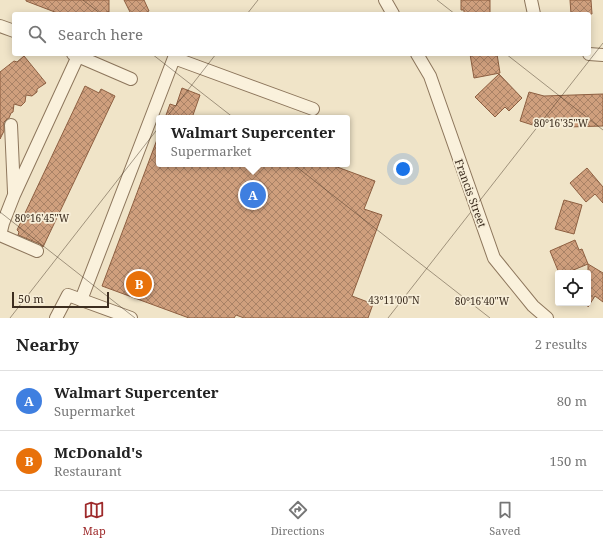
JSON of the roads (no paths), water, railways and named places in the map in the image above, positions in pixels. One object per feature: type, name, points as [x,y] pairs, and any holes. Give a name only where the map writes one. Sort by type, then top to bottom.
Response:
[{"type":"street","points":[[385,0],[392,12]]},
{"type":"street","points":[[531,0],[534,12]]},
{"type":"street","points":[[0,26],[12,30]]},
{"type":"street","points":[[591,54],[603,54]]},
{"type":"street","points":[[37,251],[0,235],[2,222],[76,56]]},
{"type":"street","points":[[78,56],[131,79]]},
{"type":"street","name":"Francis Street","points":[[418,56],[430,76],[494,258],[533,306],[547,318]]},
{"type":"street","points":[[81,300],[174,58],[313,109]]},
{"type":"street","points":[[10,125],[14,195]]},
{"type":"street","points":[[56,318],[68,295],[131,318]]},
{"type":"place","name":"Walmart Supercenter","points":[[253,195]]},
{"type":"place","name":"McDonald's","points":[[139,284]]}]
